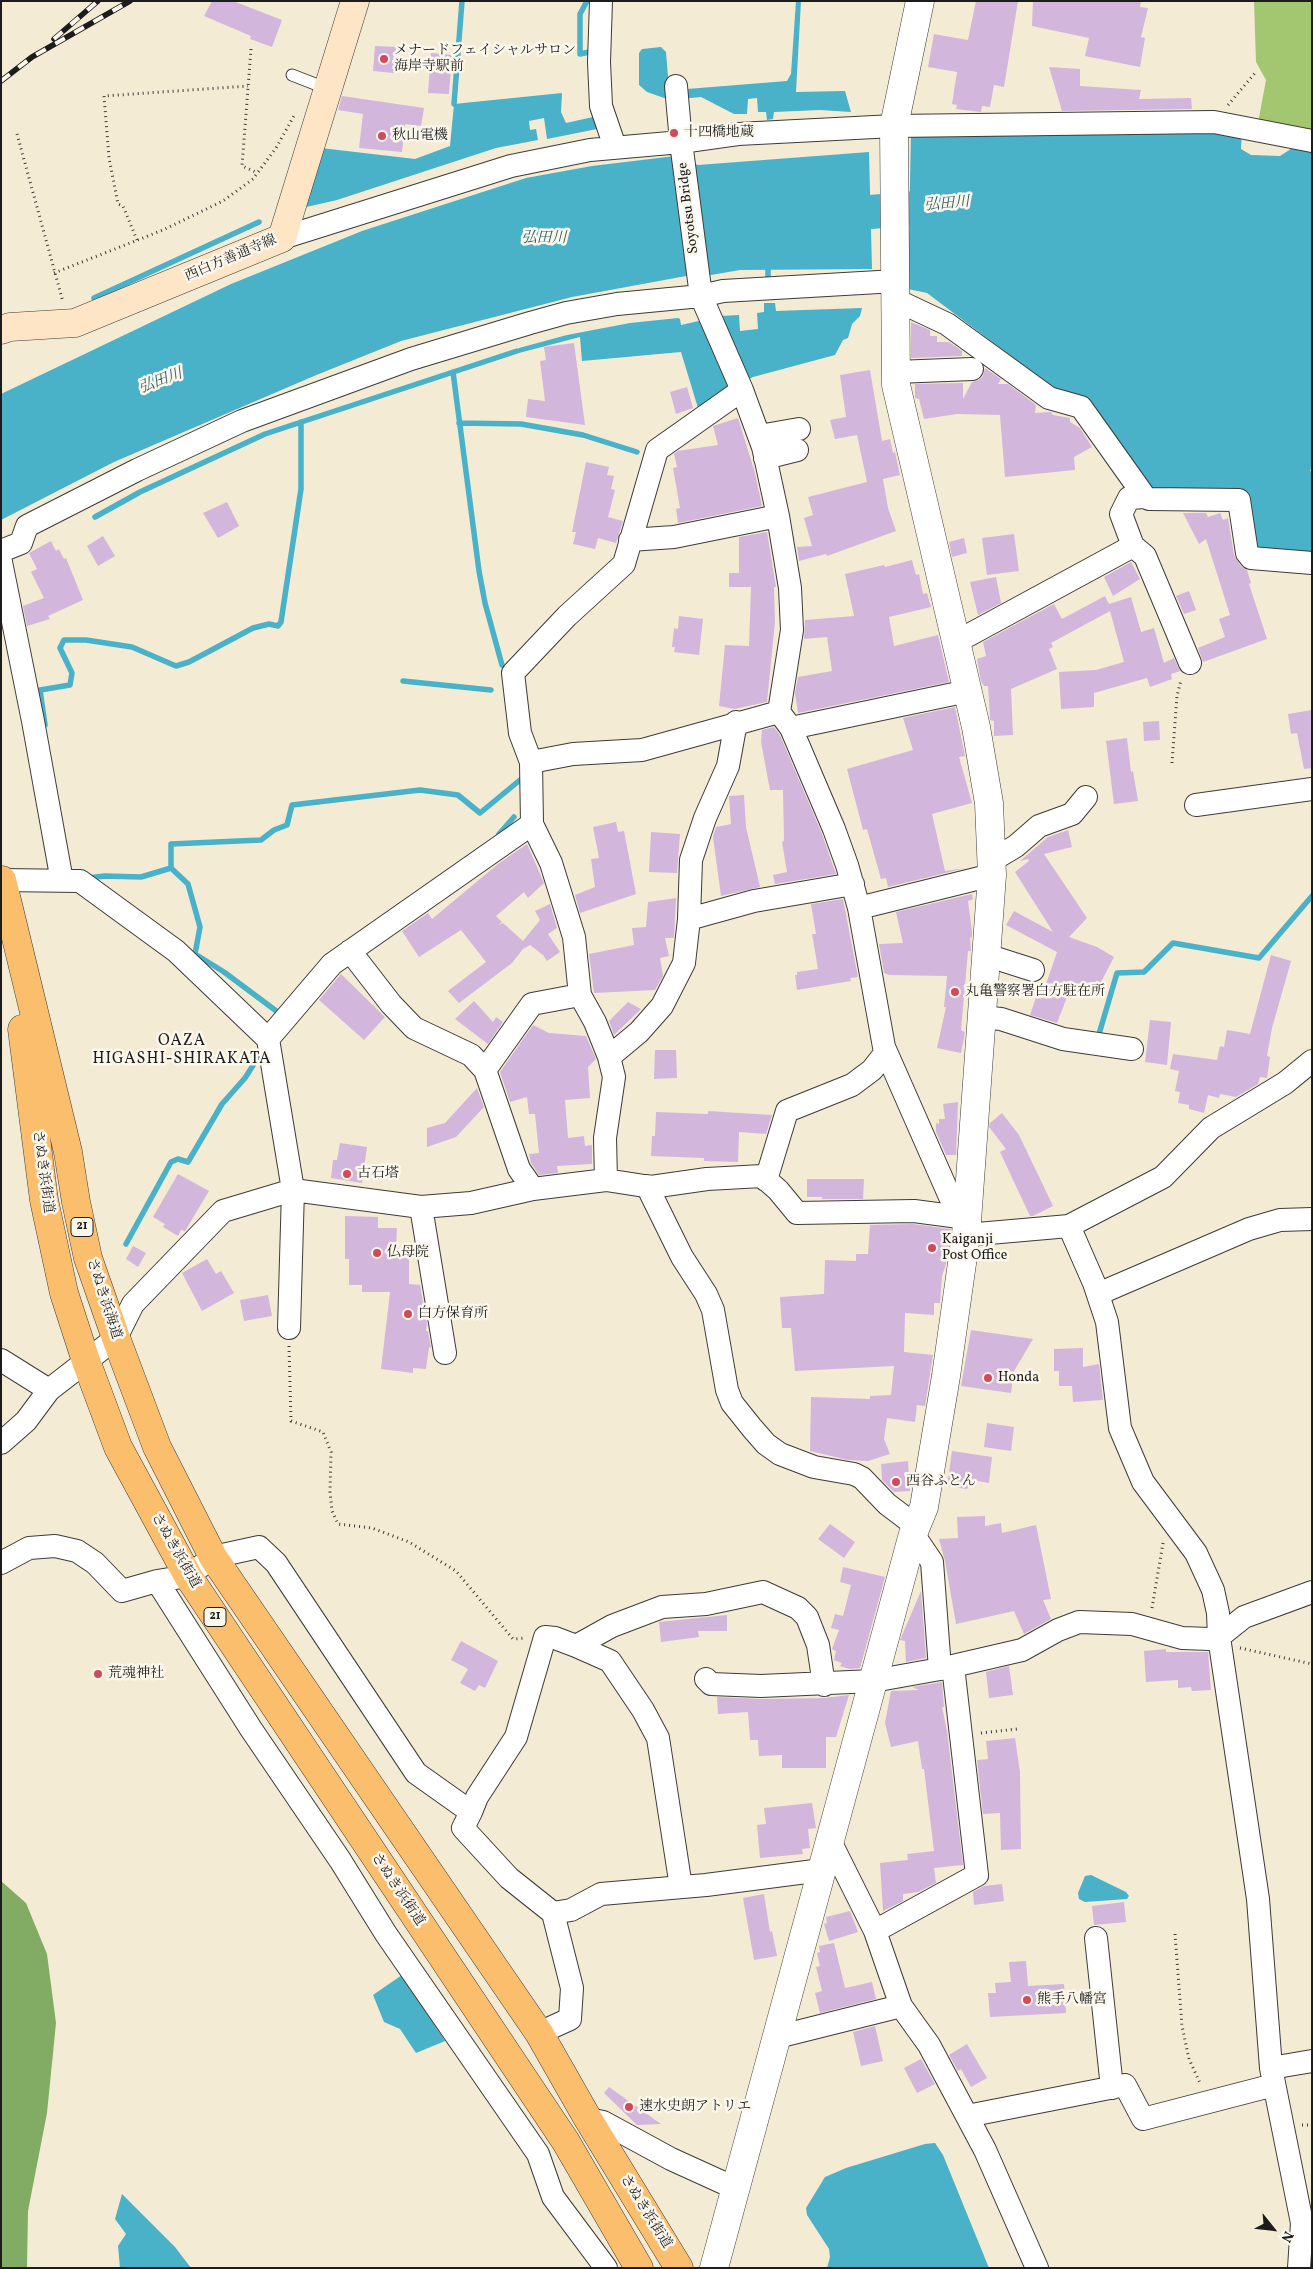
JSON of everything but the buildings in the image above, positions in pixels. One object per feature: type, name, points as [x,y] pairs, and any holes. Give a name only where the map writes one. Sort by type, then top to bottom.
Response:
[{"type":"main road","name":"西白方善通寺線","points":[[1,330],[10,327],[75,323],[282,238],[320,86],[355,1]]},
{"type":"main road","name":"さぬき浜海道","points":[[2,879],[68,1152],[88,1258],[157,1447],[213,1557]]},
{"type":"main road","name":"さぬき浜街道","points":[[2,879],[44,1200],[64,1293],[86,1361],[118,1447],[188,1576],[566,2142],[639,2268]]},
{"type":"main road","name":"さぬき浜街道","points":[[213,1557],[539,2032],[588,2119],[679,2268]]},
{"type":"street","points":[[601,1],[599,62],[601,106],[615,147]]},
{"type":"street","points":[[714,2268],[873,1681],[915,1530],[924,1507],[946,1376],[967,1226],[992,868],[989,803],[976,727],[896,385],[895,132],[920,1]]},
{"type":"street","name":"Soyotsu Bridge","points":[[676,86],[681,142],[701,296],[742,390],[759,436],[778,516],[790,588],[792,630],[785,720]]},
{"type":"street","points":[[282,238],[511,166],[615,147],[681,142],[738,134],[895,132],[1214,122],[1312,141]]},
{"type":"street","points":[[1,550],[20,543],[27,526],[137,470],[242,421],[292,401],[411,359],[566,313],[617,304],[701,296],[723,291],[768,288],[896,290],[947,324],[1049,398],[1081,407],[1145,497]]},
{"type":"street","points":[[896,372],[972,369]]},
{"type":"street","points":[[606,1180],[605,1138],[614,1077],[609,1057],[595,1022],[580,995],[574,937],[551,863],[532,824],[531,762],[520,733],[513,673],[566,616],[624,564],[657,450],[742,390]]},
{"type":"street","points":[[759,436],[798,439],[765,458]]},
{"type":"street","points":[[1189,660],[1145,556],[1133,546],[1121,514],[1128,498],[1240,500],[1247,553],[1251,558],[1312,563]]},
{"type":"street","points":[[630,540],[674,537],[778,516]]},
{"type":"street","points":[[956,642],[1133,546]]},
{"type":"street","points":[[1,562],[34,721],[62,881]]},
{"type":"street","points":[[531,762],[573,754],[642,750],[736,722],[785,720],[968,691]]},
{"type":"street","points":[[785,720],[834,829],[852,884],[859,908],[886,1052],[954,1206],[967,1226]]},
{"type":"street","points":[[609,1057],[639,1032],[662,1006],[684,963],[689,920],[691,860],[705,818],[728,766],[736,722]]},
{"type":"street","points":[[1196,804],[1312,789]]},
{"type":"street","points":[[859,908],[992,868],[1039,826],[1072,814],[1086,797]]},
{"type":"street","points":[[268,1039],[332,964],[532,824]]},
{"type":"street","points":[[2,879],[80,881],[176,951],[268,1039],[293,1190],[289,1328]]},
{"type":"street","points":[[689,920],[754,902],[852,884]]},
{"type":"street","points":[[350,951],[392,1004],[414,1028],[471,1055],[485,1070],[519,1169],[532,1189]]},
{"type":"street","points":[[986,955],[1033,970]]},
{"type":"street","points":[[485,1070],[532,1004],[580,995]]},
{"type":"street","points":[[982,1017],[1001,1019],[1063,1039],[1132,1049]]},
{"type":"street","points":[[766,1180],[787,1111],[852,1085],[872,1070],[886,1052]]},
{"type":"street","points":[[1,1443],[26,1421],[49,1390],[116,1338],[133,1304],[223,1211],[293,1190],[421,1207],[471,1203],[532,1189],[606,1180],[647,1186],[707,1179],[762,1176],[778,1190],[797,1213],[914,1210],[967,1226],[1069,1226],[1163,1177],[1211,1128],[1285,1083],[1312,1061]]},
{"type":"street","points":[[647,1186],[682,1257],[706,1294],[713,1310],[727,1390],[732,1403],[766,1444],[780,1454],[814,1467],[854,1474],[862,1478],[915,1530],[932,1562],[946,1668],[961,1736],[977,1875],[875,1931]]},
{"type":"street","points":[[421,1207],[445,1353]]},
{"type":"street","points":[[1098,1294],[1249,1229],[1280,1220],[1312,1219]]},
{"type":"street","points":[[1069,1226],[1098,1294],[1107,1322],[1120,1428],[1143,1482],[1196,1553],[1206,1572],[1218,1614],[1219,1640],[1258,1899],[1272,2077],[1302,2223],[1299,2268]]},
{"type":"street","points":[[1,1360],[49,1390]]},
{"type":"street","points":[[1,1562],[29,1548],[55,1546],[77,1551],[95,1563],[122,1591],[157,1581],[188,1576],[213,1557],[259,1547],[276,1563],[416,1773],[470,1812]]},
{"type":"street","points":[[157,1581],[246,1721],[340,1860],[386,1934],[538,2154],[554,2197],[606,2268]]},
{"type":"street","points":[[576,1646],[612,1626],[662,1607],[706,1604],[763,1592],[798,1608],[807,1616],[818,1645],[824,1685]]},
{"type":"street","points":[[706,1679],[711,1684],[733,1686],[824,1685],[873,1681],[946,1668],[1022,1650],[1058,1630],[1080,1622],[1132,1624],[1182,1638],[1219,1640],[1244,1618],[1312,1592]]},
{"type":"street","points":[[539,2032],[570,2019],[572,1988],[553,1913],[509,1878],[463,1828],[478,1797],[516,1737],[545,1638],[555,1638],[610,1661],[643,1710],[658,1738],[681,1886]]},
{"type":"street","points":[[830,1841],[875,1931],[901,2006],[929,2045],[985,2150],[1037,2268]]},
{"type":"street","points":[[553,1913],[571,1910],[602,1894],[822,1870]]},
{"type":"street","points":[[1096,1938],[1112,2088]]},
{"type":"street","points":[[777,2038],[901,2006]]},
{"type":"street","points":[[967,2116],[1125,2085],[1143,2119],[1208,2102],[1312,2061]]},
{"type":"street","points":[[588,2119],[603,2122],[671,2159],[736,2189]]},
{"type":"lane","points":[[292,75],[320,86]]},
{"type":"path","points":[[252,49],[242,166],[258,173]]},
{"type":"path","points":[[1214,122],[1255,73]]},
{"type":"path","points":[[137,240],[123,206],[118,204],[108,158],[104,96],[248,86]]},
{"type":"path","points":[[54,272],[163,230],[223,201],[253,179],[320,86]]},
{"type":"path","points":[[18,134],[60,297],[75,323]]},
{"type":"path","points":[[1172,763],[1177,696],[1189,660]]},
{"type":"path","points":[[289,1328],[291,1421],[323,1432],[331,1452],[330,1492],[332,1511],[338,1524],[372,1528],[408,1542],[456,1571],[513,1639],[545,1638]]},
{"type":"path","points":[[1148,1629],[1168,1515]]},
{"type":"path","points":[[1219,1640],[1312,1664]]},
{"type":"path","points":[[961,1736],[1017,1729]]},
{"type":"path","points":[[1174,1934],[1182,2026],[1189,2059],[1208,2102]]},
{"type":"green space","points":[[1254,1],[1312,1],[1312,134],[1258,123],[1266,80],[1256,62]]},
{"type":"green space","points":[[1,1881],[26,1903],[47,1954],[56,2023],[47,2113],[28,2211],[27,2268],[1,2268]]},
{"type":"water","points":[[796,1],[801,1],[796,92],[845,91],[851,112],[820,110],[774,112],[773,119],[767,120],[766,112],[758,112],[757,98],[748,99],[747,114],[734,114],[701,97],[670,100],[647,92],[639,85],[639,53],[642,49],[661,47],[666,52],[669,88],[687,89],[787,81],[791,74]]},
{"type":"water","points":[[562,93],[561,112],[566,123],[593,117],[602,128],[547,139],[544,118],[529,121],[530,130],[536,129],[538,140],[496,148],[337,200],[302,208],[321,148],[415,159],[450,146],[454,104]]},
{"type":"water","points":[[1242,129],[1241,149],[1251,155],[1280,156],[1294,147],[1312,142],[1312,466],[1310,471],[1312,471],[1312,554],[1257,551],[1245,498],[1156,492],[1056,390],[927,293],[908,289],[911,131]]},
{"type":"water","name":"弘田川","points":[[869,152],[872,269],[740,270],[711,275],[697,274],[572,297],[401,341],[314,376],[114,462],[1,520],[1,394],[231,284],[362,231],[526,178],[592,166],[675,156],[698,165]]},
{"type":"water","points":[[764,303],[775,303],[776,311],[862,308],[860,316],[852,324],[848,338],[843,340],[835,355],[753,377],[698,408],[681,352],[582,361],[580,337],[519,353],[517,351],[519,348],[567,335],[630,323],[678,318],[681,325],[721,316],[739,315],[740,331],[758,329],[757,313],[764,312]]},
{"type":"water","points":[[1091,1875],[1126,1892],[1129,1896],[1127,1899],[1085,1902],[1079,1899],[1078,1893],[1085,1876]]},
{"type":"water","points":[[402,1975],[445,2041],[416,2053],[400,2029],[384,2022],[373,1995]]},
{"type":"water","points":[[935,2143],[943,2155],[989,2268],[827,2268],[830,2257],[829,2249],[807,2215],[806,2208],[825,2177],[846,2168],[925,2144]]},
{"type":"water","points":[[122,2194],[175,2247],[191,2268],[120,2268],[118,2246],[126,2234],[115,2219]]},
{"type":"waterway","points":[[454,104],[462,1]]},
{"type":"waterway","points":[[587,1],[580,14],[580,54],[594,51]]},
{"type":"waterway","name":"弘田川","points":[[826,216],[927,207]]},
{"type":"waterway","points":[[94,298],[259,222]]},
{"type":"waterway","points":[[768,270],[768,283]]},
{"type":"waterway","points":[[95,517],[140,492],[265,434],[517,351]]},
{"type":"waterway","points":[[453,372],[479,571],[485,603],[502,665]]},
{"type":"waterway","points":[[45,725],[40,690],[70,685],[72,673],[60,648],[64,640],[86,640],[132,647],[176,666],[189,662],[253,628],[269,624],[278,626],[281,622],[301,489],[301,422]]},
{"type":"waterway","points":[[459,423],[521,424],[583,435],[637,452]]},
{"type":"waterway","points":[[403,681],[491,690]]},
{"type":"waterway","points":[[87,878],[105,876],[141,877],[171,868],[171,844],[261,840],[274,830],[287,825],[292,805],[420,790],[458,795],[480,813],[520,780]]},
{"type":"waterway","points":[[499,834],[514,817]]},
{"type":"waterway","points":[[171,868],[188,884],[200,927],[195,954],[224,972],[279,1013],[281,1010]]},
{"type":"waterway","points":[[1099,1034],[1117,973],[1144,972],[1173,943],[1259,958],[1312,896]]},
{"type":"waterway","points":[[126,1244],[171,1162],[178,1159],[188,1162],[222,1104],[245,1078],[259,1056]]},
{"type":"railway","points":[[54,39],[98,1]]},
{"type":"railway","points":[[1,81],[32,57],[130,1]]},
{"type":"place","name":"メナードフェイシャルサロン 海岸寺駅前","points":[[384,59]]},
{"type":"place","name":"十四橋地蔵","points":[[674,133]]},
{"type":"place","name":"秋山電機","points":[[382,136]]},
{"type":"place","name":"丸亀警察署白方駐在所","points":[[955,992]]},
{"type":"place","name":"古石塔","points":[[347,1174]]},
{"type":"place","name":"Kaiganji Post Office","points":[[932,1248]]},
{"type":"place","name":"仏母院","points":[[377,1253]]},
{"type":"place","name":"白方保育所","points":[[408,1314]]},
{"type":"place","name":"Honda","points":[[988,1378]]},
{"type":"place","name":"西谷ふとん","points":[[896,1482]]},
{"type":"place","name":"荒魂神社","points":[[98,1674]]},
{"type":"place","name":"熊手八幡宮","points":[[1027,2000]]},
{"type":"place","name":"速水史朗アトリエ","points":[[629,2107]]},
{"type":"district","name":"OAZA HIGASHI-SHIRAKATA","points":[[182,1051]]}]
